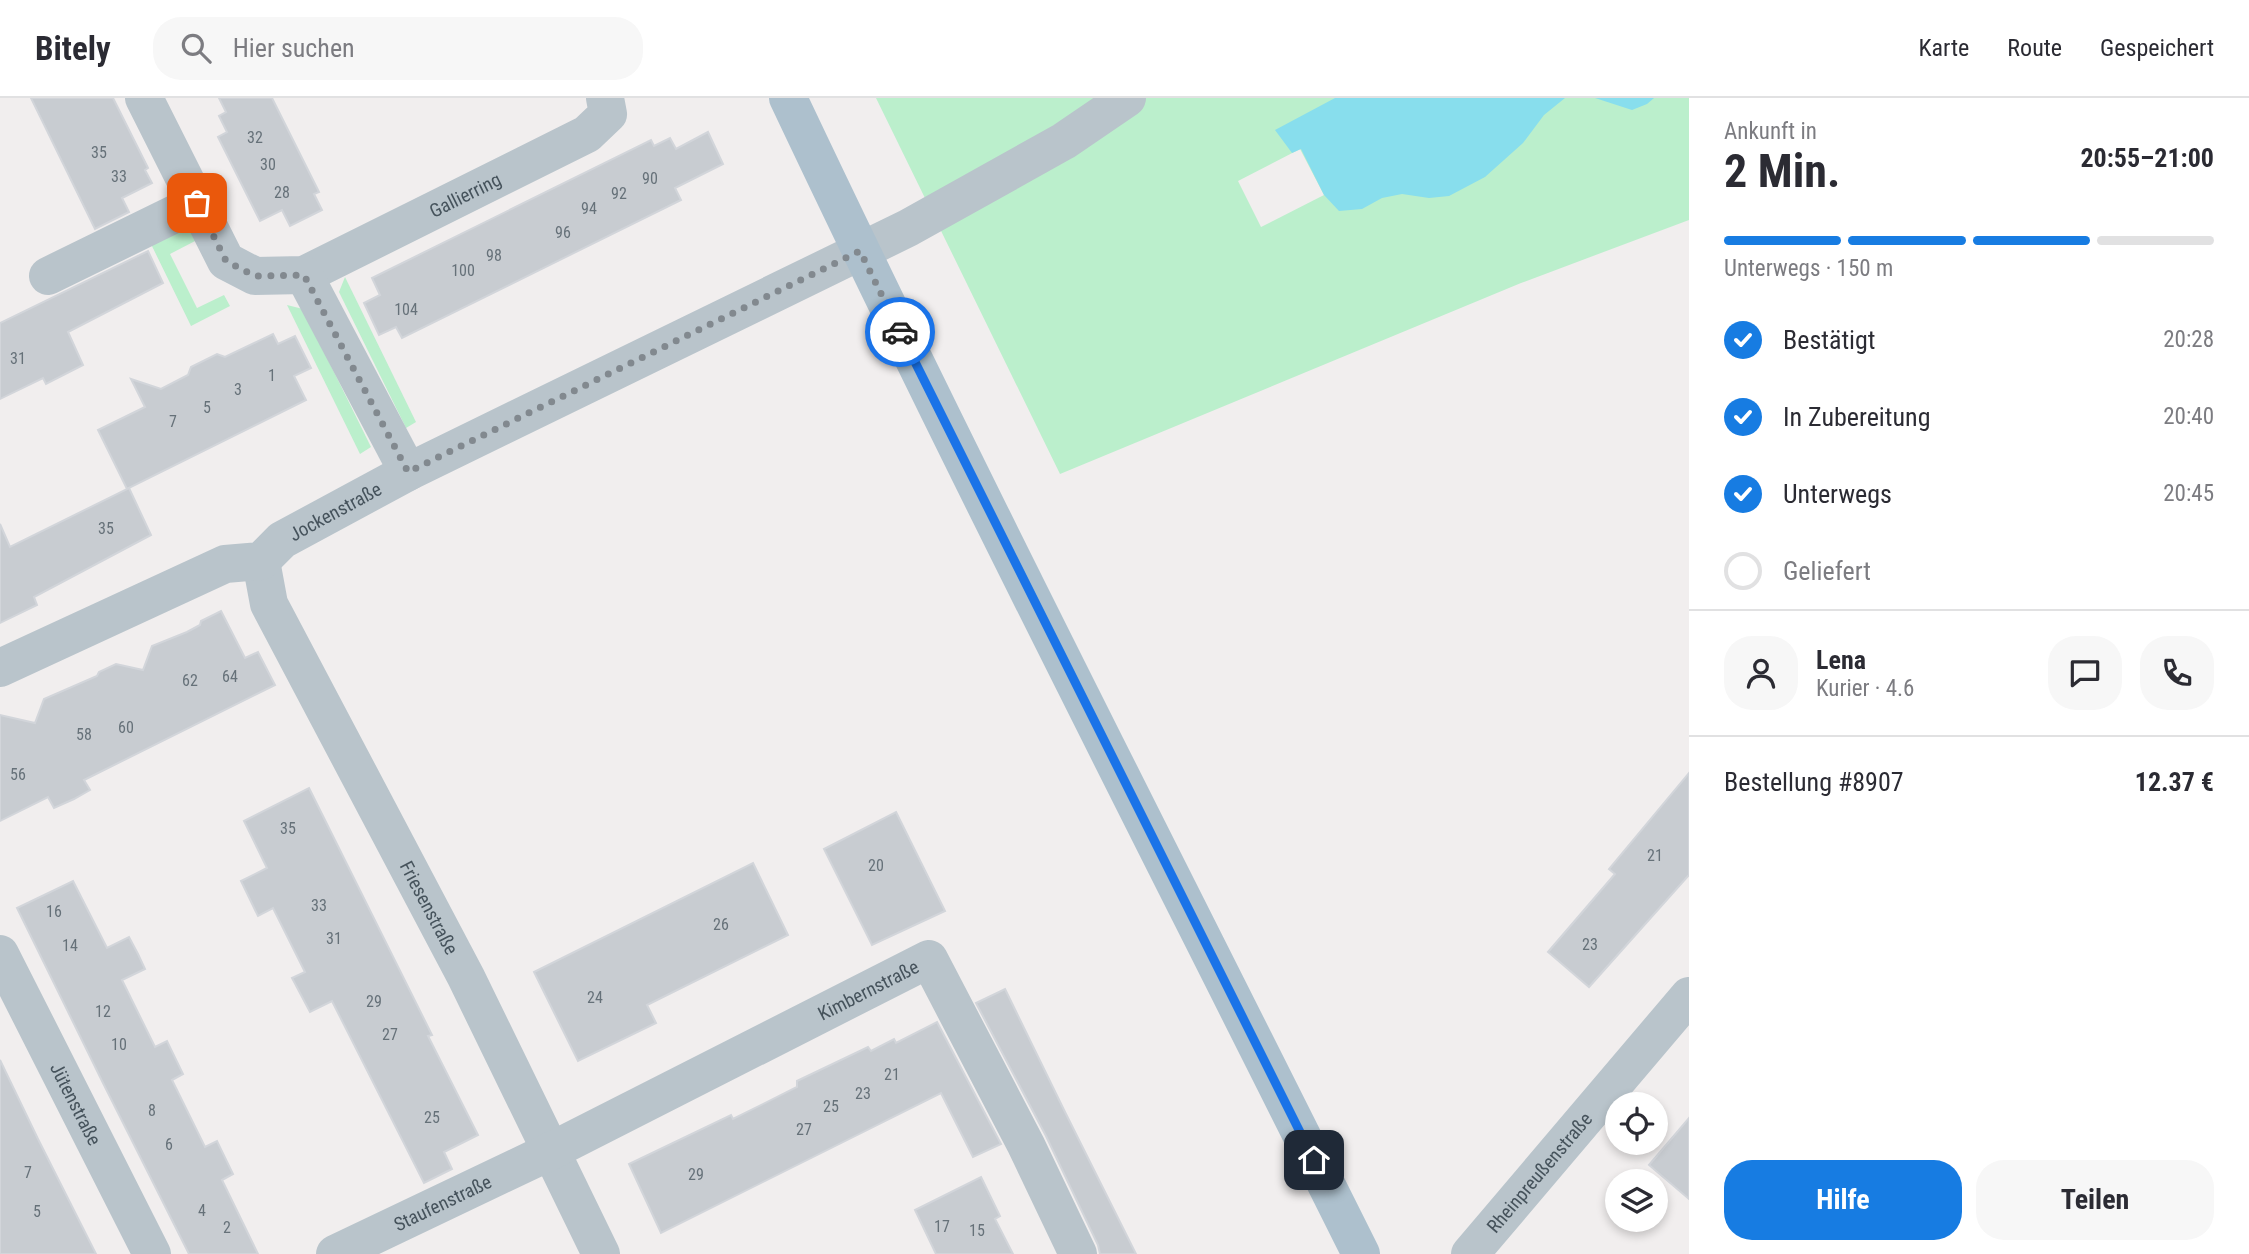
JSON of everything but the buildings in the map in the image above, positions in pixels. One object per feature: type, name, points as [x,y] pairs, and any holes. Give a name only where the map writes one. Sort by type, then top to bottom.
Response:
[{"type":"main road","points":[[788,98],[860,251],[1362,1254]]},
{"type":"street","name":"Gallierring","points":[[145,98],[226,261],[255,276],[304,275],[587,134],[608,114],[605,98]]},
{"type":"street","name":"Jockenstraße","points":[[261,561],[282,540],[408,472],[908,228],[1064,141],[1127,98]]},
{"type":"street","points":[[48,276],[197,203]]},
{"type":"street","points":[[304,275],[408,472]]},
{"type":"street","points":[[0,668],[225,564],[261,561]]},
{"type":"street","name":"Friesenstraße","points":[[261,561],[269,604],[466,977],[601,1254]]},
{"type":"street","name":"Jütenstraße","points":[[0,954],[152,1254]]},
{"type":"street","name":"Kimbernstraße","points":[[551,1151],[929,959],[1026,1145],[1078,1254]]},
{"type":"street","name":"Rheinpreußenstraße","points":[[1471,1254],[1689,996]]},
{"type":"street","name":"Staufenstraße","points":[[335,1254],[551,1151]]},
{"type":"green space","points":[[876,98],[1689,98],[1689,220],[1521,283],[1060,474]],"holes":[[[1300,149],[1324,195],[1261,227],[1238,181]]]},
{"type":"green space","points":[[188,223],[197,240],[170,254],[197,308],[224,295],[230,306],[191,326],[150,242]]},
{"type":"green space","points":[[345,277],[416,422],[406,428],[339,292]]},
{"type":"green space","points":[[287,305],[303,309],[371,447],[360,454]]},
{"type":"water","points":[[1335,98],[1565,98],[1544,115],[1523,143],[1485,177],[1449,196],[1429,198],[1402,194],[1382,198],[1362,209],[1339,211],[1324,195],[1301,149],[1292,153],[1275,130]]},
{"type":"water","points":[[1595,98],[1654,98],[1632,110]]},
{"type":"way so far","points":[[197,203],[226,261],[255,276],[304,275],[408,472],[860,251],[900,332]]},
{"type":"route","points":[[900,332],[1314,1160]]}]
